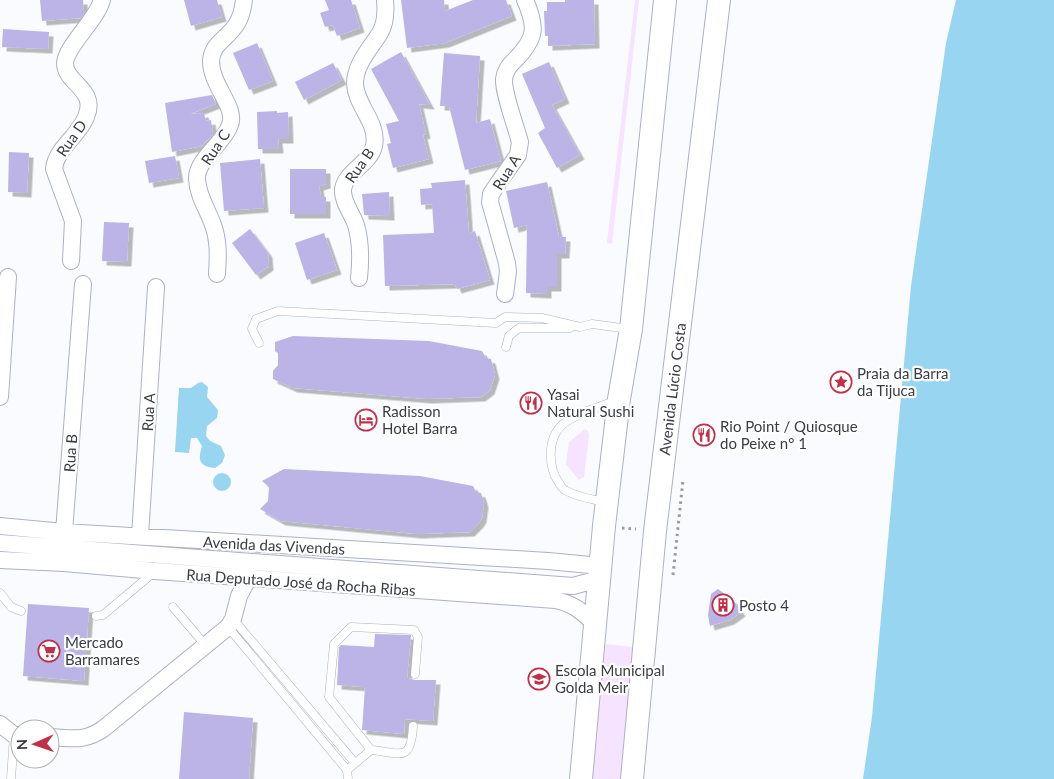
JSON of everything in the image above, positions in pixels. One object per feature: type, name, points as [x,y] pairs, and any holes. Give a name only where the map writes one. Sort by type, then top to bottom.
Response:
[{"type":"main road","points":[[581,779],[594,623],[619,399],[631,329],[665,0]]},
{"type":"main road","name":"Avenida Lúcio Costa","points":[[632,779],[655,531],[719,0]]},
{"type":"street","name":"Rua D","points":[[71,261],[73,220],[54,169],[58,154],[86,118],[88,103],[86,94],[66,70],[66,60],[75,42],[93,20],[102,0]]},
{"type":"street","name":"Rua C","points":[[217,274],[217,237],[200,197],[197,178],[198,171],[230,125],[232,114],[216,84],[211,60],[214,48],[236,26],[244,0]]},
{"type":"street","name":"Rua B","points":[[359,278],[361,256],[359,241],[355,224],[344,201],[343,190],[345,181],[369,156],[374,147],[368,116],[358,96],[355,84],[357,72],[384,24],[385,0]]},
{"type":"street","name":"Rua A","points":[[505,294],[508,272],[507,263],[490,202],[491,194],[518,156],[520,149],[514,119],[504,88],[504,78],[510,65],[528,47],[532,38],[532,21],[526,0]]},
{"type":"street","points":[[0,397],[8,277]]},
{"type":"street","name":"Rua B","points":[[64,532],[83,284]]},
{"type":"street","name":"Rua A","points":[[140,536],[156,287]]},
{"type":"street","name":"Avenida das Vivendas","points":[[0,526],[64,532],[548,561],[600,572]]},
{"type":"street","name":"Rua Deputado José da Rocha Ribas","points":[[0,543],[572,586],[600,572]]},
{"type":"street","points":[[213,576],[214,559]]},
{"type":"street","name":"Rua Deputado José da Rocha Ribas","points":[[0,560],[64,563],[213,576],[249,577],[555,600],[569,603],[578,608],[594,623]]},
{"type":"street","points":[[60,738],[80,739],[92,736],[206,646],[231,623],[239,596],[249,577]]},
{"type":"lane","points":[[259,343],[252,329],[256,319],[278,311],[496,323],[505,317],[542,318],[580,327]]},
{"type":"lane","points":[[506,347],[510,336],[519,328],[580,327],[592,324],[631,329]]},
{"type":"lane","points":[[607,503],[565,491],[554,475],[551,462],[552,446],[555,434],[562,425],[571,419],[619,399]]},
{"type":"lane","points":[[96,616],[103,615],[155,571]]},
{"type":"lane","points":[[0,593],[11,607],[21,611]]},
{"type":"lane","points":[[173,607],[206,646]]},
{"type":"lane","points":[[231,623],[355,762]]},
{"type":"lane","points":[[231,623],[347,770],[348,779]]},
{"type":"lane","points":[[371,750],[330,697],[334,644],[351,627],[414,630],[418,637],[415,674]]},
{"type":"lane","points":[[347,770],[371,750],[402,753],[408,751],[412,744],[413,726]]},
{"type":"shaded area","points":[[635,0],[639,0],[612,244],[607,243]]},
{"type":"shaded area","points":[[585,429],[589,435],[584,477],[579,480],[566,464],[569,442]]},
{"type":"shaded area","points":[[602,644],[634,647],[621,779],[590,779]]},
{"type":"water","points":[[956,0],[1054,0],[1054,779],[863,779],[872,717],[911,286],[946,43]]},
{"type":"water","points":[[202,382],[208,387],[207,397],[218,410],[217,418],[207,426],[206,436],[210,441],[221,446],[225,455],[222,463],[215,468],[202,464],[200,455],[202,446],[197,438],[191,438],[189,453],[175,452],[179,388],[191,388]]},
{"type":"water","points":[[222,473],[229,475],[231,482],[229,489],[222,491],[215,489],[213,482],[215,475]]},
{"type":"building","points":[[40,0],[83,0],[84,13],[81,18],[42,21]]},
{"type":"building","points":[[184,0],[217,0],[222,17],[191,26]]},
{"type":"building","points":[[325,0],[351,0],[360,28],[337,36],[333,25],[325,27],[320,13],[329,10]]},
{"type":"building","points":[[401,0],[444,0],[445,11],[473,0],[506,0],[512,16],[445,43],[407,48]]},
{"type":"building","points":[[565,0],[594,0],[595,44],[548,46],[548,36],[545,36],[544,11],[547,11],[547,2],[565,2]]},
{"type":"building","points":[[3,29],[49,32],[48,49],[2,47]]},
{"type":"building","points":[[257,43],[273,81],[249,90],[233,53]]},
{"type":"building","points":[[401,52],[430,105],[419,104],[426,134],[423,135],[429,159],[393,168],[387,144],[391,143],[386,124],[399,121],[371,69]]},
{"type":"building","points":[[444,53],[480,56],[476,123],[490,119],[501,161],[465,170],[449,106],[440,106]]},
{"type":"building","points":[[549,62],[565,99],[552,105],[580,155],[557,168],[538,133],[545,128],[522,74]]},
{"type":"building","points":[[333,63],[342,80],[304,100],[295,82]]},
{"type":"building","points":[[212,95],[216,104],[190,114],[204,113],[206,121],[211,120],[213,134],[202,146],[172,152],[165,103]]},
{"type":"building","points":[[277,111],[277,113],[288,112],[289,139],[278,139],[279,149],[258,149],[257,112]]},
{"type":"building","points":[[9,152],[29,153],[27,193],[8,192]]},
{"type":"building","points":[[175,156],[179,178],[149,183],[145,161]]},
{"type":"building","points":[[260,159],[264,208],[224,211],[220,163]]},
{"type":"building","points":[[290,169],[326,169],[326,184],[319,186],[321,197],[326,197],[326,214],[290,214]]},
{"type":"building","points":[[465,180],[469,234],[475,231],[490,280],[457,289],[455,284],[385,286],[383,235],[434,233],[432,204],[421,205],[420,189],[432,188],[431,183]]},
{"type":"building","points":[[547,182],[559,237],[566,237],[565,254],[557,254],[557,287],[547,287],[547,294],[526,293],[527,225],[514,228],[506,191]]},
{"type":"building","points":[[389,192],[390,216],[364,215],[362,194]]},
{"type":"building","points":[[104,222],[129,223],[127,262],[102,261]]},
{"type":"building","points":[[250,229],[268,253],[269,266],[256,275],[232,243]]},
{"type":"building","points":[[324,233],[337,270],[307,280],[295,243]]},
{"type":"building","points":[[293,336],[429,341],[482,351],[486,358],[491,359],[495,375],[490,390],[481,397],[427,399],[293,388],[273,379],[273,371],[278,365],[278,353],[275,351],[275,342]]},
{"type":"building","points":[[284,469],[420,476],[473,486],[476,492],[481,493],[484,503],[482,518],[470,532],[417,534],[281,521],[260,509],[268,501],[269,487],[262,481]]},
{"type":"building","name":"Posto 4","points":[[718,589],[733,600],[741,612],[730,620],[710,626],[708,615],[711,594]]},
{"type":"building","points":[[28,604],[89,608],[84,681],[23,676]]},
{"type":"building","points":[[375,634],[411,635],[407,678],[436,680],[433,721],[405,719],[404,734],[362,730],[365,687],[337,685],[339,647],[341,645],[374,647]]},
{"type":"building","points":[[184,712],[253,718],[249,779],[179,779]]},
{"type":"place","name":"Praia da Barra da Tijuca","points":[[841,382]]},
{"type":"place","name":"Yasai Natural Sushi","points":[[531,403]]},
{"type":"place","name":"Radisson Hotel Barra","points":[[366,420]]},
{"type":"place","name":"Rio Point / Quiosque do Peixe n° 1","points":[[704,435]]},
{"type":"place","name":"Posto 4","points":[[723,605]]},
{"type":"place","name":"Mercado Barramares","points":[[49,651]]},
{"type":"place","name":"Escola Municipal Golda Meir","points":[[539,679]]}]
